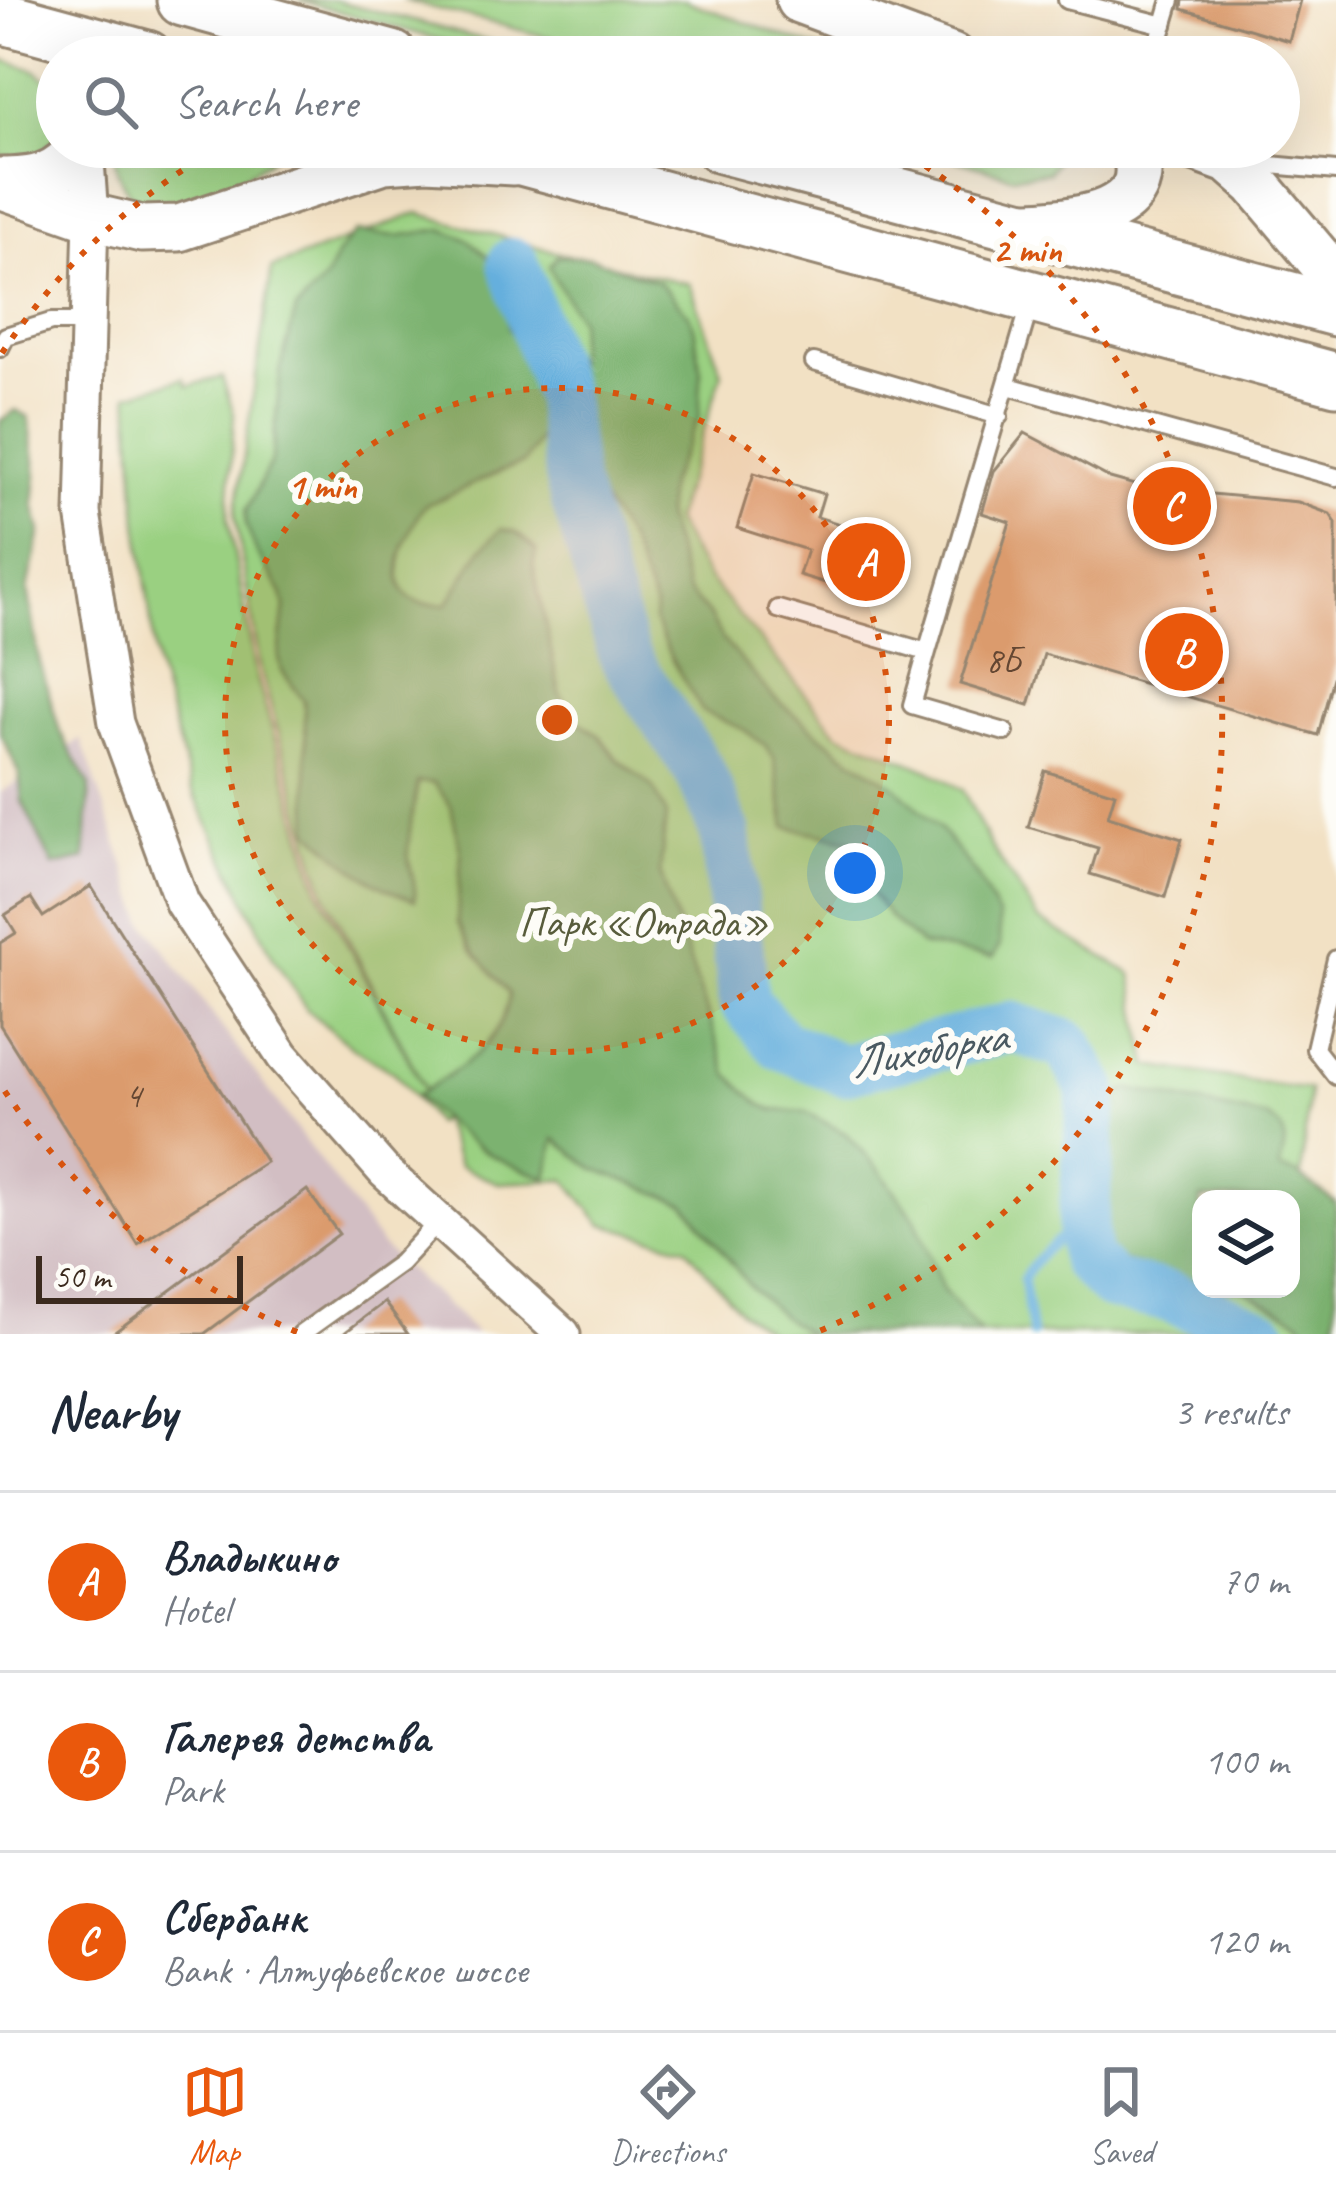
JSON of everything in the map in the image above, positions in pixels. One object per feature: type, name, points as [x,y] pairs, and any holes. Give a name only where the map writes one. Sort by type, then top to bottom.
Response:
[{"type":"main road","points":[[183,0],[315,36]]},
{"type":"main road","points":[[800,0],[896,36]]},
{"type":"main road","points":[[0,21],[61,36]]},
{"type":"main road","points":[[0,21],[36,42]]},
{"type":"main road","points":[[0,183],[49,177],[62,168]]},
{"type":"main road","points":[[0,183],[91,217],[142,229],[179,228],[348,168]]},
{"type":"main road","points":[[555,168],[1336,379]]},
{"type":"main road","points":[[798,168],[1336,310]]},
{"type":"main road","points":[[1007,225],[1115,210],[1131,194],[1135,168]]},
{"type":"main road","points":[[1232,168],[1256,184],[1336,278]]},
{"type":"street","points":[[85,168],[91,217],[82,513],[116,723],[182,903],[283,1056],[385,1172],[563,1334]]},
{"type":"lane","points":[[1066,0],[1164,25]]},
{"type":"lane","points":[[1161,36],[1171,0]]},
{"type":"lane","points":[[1300,166],[1336,171]]},
{"type":"lane","points":[[1004,732],[912,705],[1033,296]]},
{"type":"lane","points":[[0,348],[6,336],[51,322],[87,322]]},
{"type":"lane","points":[[814,362],[999,416]]},
{"type":"lane","points":[[1008,386],[1336,477]]},
{"type":"lane","points":[[778,609],[927,652]]},
{"type":"lane","points":[[1336,959],[1315,1049],[1336,1076]]},
{"type":"lane","points":[[301,1334],[400,1263],[437,1223]]},
{"type":"shaded area","points":[[81,739],[144,921],[383,1247],[477,1334],[0,1334],[0,793]]},
{"type":"green space","points":[[299,0],[333,0],[470,36],[426,36]]},
{"type":"green space","points":[[403,0],[684,0],[783,36],[543,36]]},
{"type":"green space","points":[[0,59],[36,71],[36,156],[0,157]]},
{"type":"green space","points":[[117,168],[256,168],[222,188],[166,207],[136,199]]},
{"type":"green space","points":[[984,168],[1052,168],[1049,172],[1011,176]]},
{"type":"green space","name":"Парк «Отрада»","points":[[418,213],[690,284],[722,373],[674,521],[706,576],[838,733],[929,770],[963,790],[990,845],[1039,920],[1132,974],[1148,1066],[1309,1090],[1300,1190],[1192,1190],[1192,1298],[1300,1298],[1300,1204],[1336,1334],[773,1334],[741,1312],[686,1247],[602,1224],[566,1180],[498,1183],[459,1166],[441,1120],[435,1123],[395,1073],[352,1047],[307,1010],[273,957],[191,788],[157,668],[138,522],[129,394],[184,378],[187,386],[222,377],[234,414],[228,518],[256,674],[319,891],[440,1119],[324,891],[261,671],[235,516],[272,268]]},
{"type":"green space","points":[[442,229],[469,240],[502,269],[509,329],[535,363],[542,434],[524,463],[425,505],[401,555],[399,570],[406,594],[417,602],[447,604],[481,550],[501,529],[515,532],[537,550],[533,565],[560,694],[576,719],[653,787],[666,814],[660,873],[728,1074],[760,1104],[773,1110],[806,1112],[848,1135],[915,1219],[943,1290],[981,1334],[810,1334],[751,1288],[686,1204],[593,1168],[555,1139],[547,1178],[507,1163],[476,1146],[416,1096],[488,1042],[509,994],[457,923],[461,854],[451,806],[434,783],[418,782],[412,816],[408,851],[415,900],[359,872],[310,830],[304,701],[282,671],[282,593],[257,553],[246,511],[272,460],[281,367],[296,310],[325,280],[338,253],[356,232],[398,236]]},
{"type":"green space","points":[[557,256],[590,257],[659,282],[688,314],[701,372],[699,417],[668,484],[665,515],[687,591],[772,696],[843,753],[896,787],[940,829],[977,876],[998,916],[1000,945],[993,958],[921,945],[889,917],[862,881],[872,855],[849,840],[786,827],[774,758],[766,746],[743,729],[703,712],[654,621],[655,607],[628,541],[580,467],[575,364],[579,320],[549,267]]},
{"type":"green space","points":[[16,410],[29,417],[37,475],[34,504],[41,531],[28,589],[39,660],[60,732],[90,786],[85,859],[53,866],[22,801],[19,772],[0,733],[0,421]]},
{"type":"green space","points":[[1130,1089],[1268,1118],[1281,1128],[1285,1140],[1279,1169],[1297,1174],[1336,1203],[1336,1334],[1312,1334],[1300,1320],[1260,1298],[1300,1298],[1300,1190],[1192,1190],[1192,1280],[1112,1258],[1092,1204],[1107,1105]]},
{"type":"building","points":[[1183,0],[1300,0],[1290,36],[1272,36],[1182,9]]},
{"type":"building","points":[[1025,433],[1110,478],[1146,488],[1298,502],[1330,514],[1336,523],[1336,666],[1318,735],[1044,654],[1029,705],[960,684],[1010,522],[982,513],[994,471]]},
{"type":"building","points":[[754,473],[824,494],[817,517],[892,540],[874,598],[799,575],[807,550],[737,528]]},
{"type":"building","points":[[1045,771],[1115,793],[1108,816],[1182,839],[1165,897],[1090,874],[1098,848],[1028,827]]},
{"type":"building","points":[[91,886],[266,1162],[138,1244],[0,1025],[0,943],[16,933],[5,915],[31,898],[43,917]]},
{"type":"building","points":[[307,1190],[339,1234],[204,1334],[112,1334]]},
{"type":"building","points":[[384,1302],[408,1334],[343,1334]]},
{"type":"waterway","name":"Лихоборка","points":[[513,263],[559,394],[571,484],[625,658],[700,772],[725,832],[744,1002],[780,1044],[843,1070],[1012,1027],[1068,1045],[1093,1090],[1085,1259],[1111,1284],[1170,1297],[1263,1334]]},
{"type":"waterway","points":[[1032,1334],[1023,1279],[1057,1240],[1083,1227]]},
{"type":"place","name":"Сбербанк","points":[[1172,506]]},
{"type":"place","name":"Владыкино","points":[[866,562]]},
{"type":"place","name":"Галерея детства","points":[[1184,652]]}]
